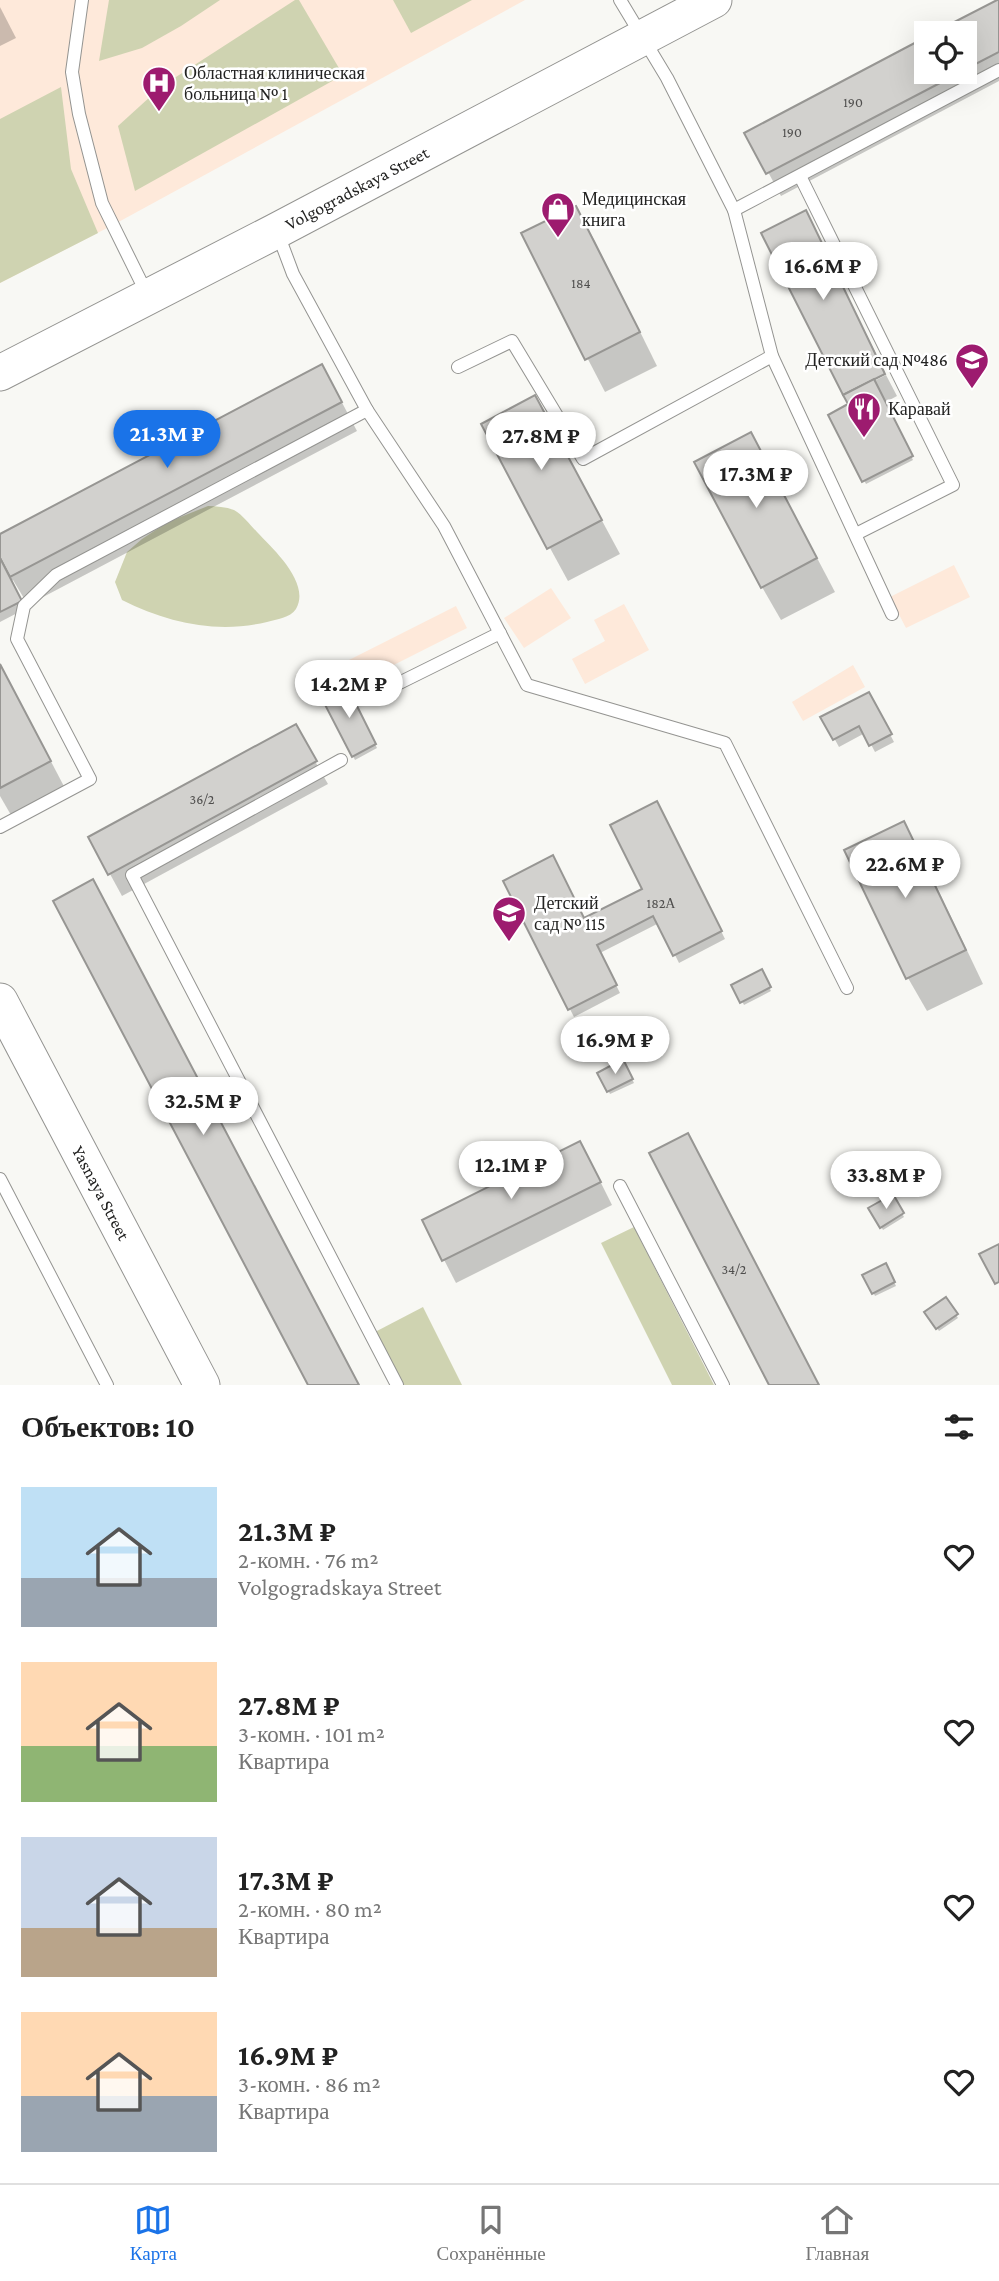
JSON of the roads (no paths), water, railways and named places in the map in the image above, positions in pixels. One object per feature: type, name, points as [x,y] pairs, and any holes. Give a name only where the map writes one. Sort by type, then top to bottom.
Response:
[{"type":"street","name":"Volgogradskaya Street","points":[[0,373],[714,0]]},
{"type":"street","name":"Yasnaya Street","points":[[0,1000],[202,1385]]},
{"type":"lane","points":[[82,0],[72,72],[79,114],[102,204],[149,297]]},
{"type":"lane","points":[[620,0],[667,78],[734,210],[772,356],[892,614]]},
{"type":"lane","points":[[734,210],[999,70]]},
{"type":"lane","points":[[800,176],[953,485],[856,534]]},
{"type":"lane","points":[[276,231],[293,274],[367,410],[444,526],[527,685],[725,743],[847,988]]},
{"type":"lane","points":[[458,367],[512,341],[583,459],[772,356]]},
{"type":"lane","points":[[0,827],[90,779],[17,639],[24,606],[56,575],[367,410]]},
{"type":"lane","points":[[376,695],[500,632]]},
{"type":"lane","points":[[341,760],[132,875],[397,1385]]},
{"type":"lane","points":[[0,1179],[107,1385]]},
{"type":"lane","points":[[620,1186],[723,1385]]},
{"type":"place","name":"Областная клиническая больница № 1","points":[[159,113]]},
{"type":"place","name":"Медицинская книга","points":[[558,239]]},
{"type":"place","name":"Детский сад №486","points":[[972,390]]},
{"type":"place","name":"Каравай","points":[[864,439]]},
{"type":"place","name":"Детский сад № 115","points":[[509,943]]}]
